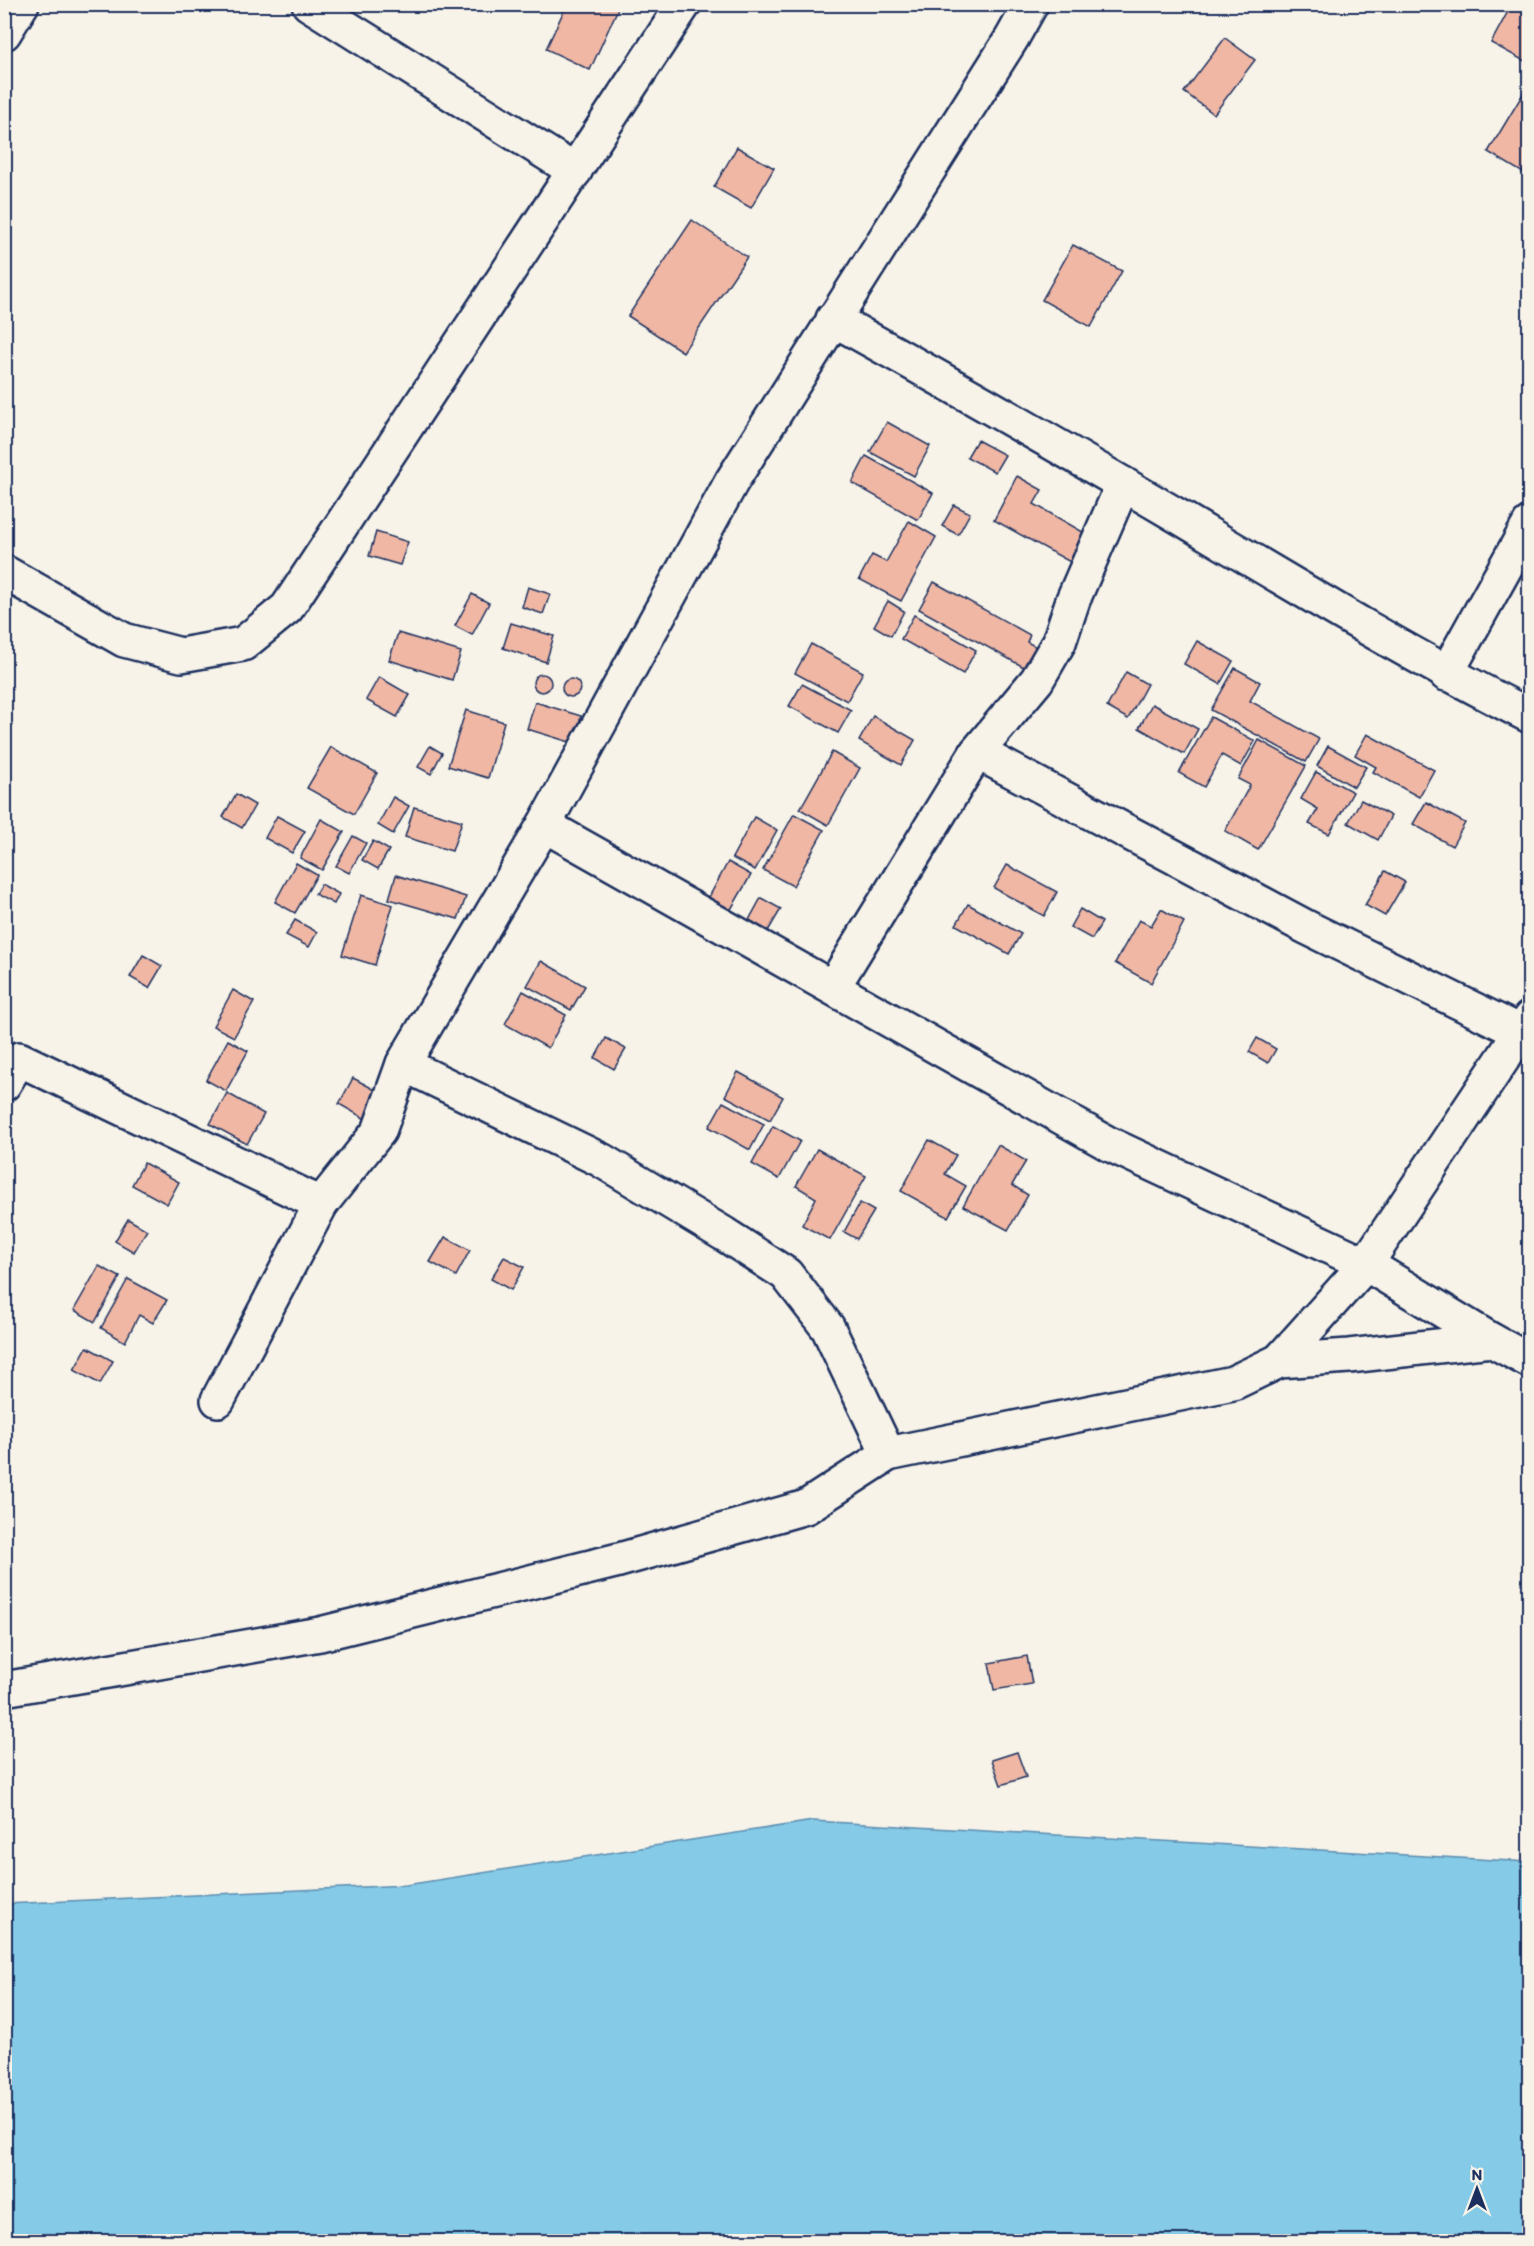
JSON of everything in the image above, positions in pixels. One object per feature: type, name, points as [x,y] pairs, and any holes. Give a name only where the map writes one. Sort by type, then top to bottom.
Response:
[{"type":"street","points":[[4,33],[22,4]]},
{"type":"street","points":[[309,4],[575,171]]},
{"type":"street","points":[[4,572],[124,640],[180,655],[243,644],[287,608],[684,4]]},
{"type":"street","points":[[218,1400],[321,1204],[379,1131],[403,1064],[544,825],[732,481],[1012,38],[1031,4]]},
{"type":"street","points":[[833,319],[1124,484],[1446,674],[1530,716]]},
{"type":"street","points":[[833,987],[977,752],[1037,680],[1059,642],[1073,600],[1124,484]]},
{"type":"street","points":[[1446,674],[1530,523]]},
{"type":"street","points":[[977,752],[1306,927],[1525,1025],[1366,1264],[1279,1361]]},
{"type":"street","points":[[544,825],[1109,1144],[1366,1264],[1530,1361]]},
{"type":"street","points":[[4,1084],[19,1059],[321,1204]]},
{"type":"street","points":[[403,1064],[600,1160],[786,1274],[828,1328],[888,1454]]},
{"type":"street","points":[[4,1689],[320,1634],[619,1560],[806,1507],[888,1454],[1233,1383],[1279,1361],[1349,1356],[1491,1340]]},
{"type":"water","points":[[813,1821],[1529,1862],[1529,2241],[5,2241],[5,1904],[406,1885]]},
{"type":"building","points":[[567,4],[620,4],[590,70],[546,49]]},
{"type":"building","points":[[1512,4],[1530,4],[1530,64],[1491,43]]},
{"type":"building","points":[[1225,38],[1255,60],[1214,114],[1184,92]]},
{"type":"building","points":[[1524,92],[1530,95],[1530,177],[1488,152]]},
{"type":"building","points":[[737,147],[774,168],[751,208],[714,187]]},
{"type":"building","points":[[692,220],[747,257],[683,352],[628,316]]},
{"type":"building","points":[[1073,245],[1122,271],[1091,327],[1042,300]]},
{"type":"building","points":[[887,422],[930,446],[914,476],[870,452]]},
{"type":"building","points":[[977,440],[1005,455],[995,472],[967,457]]},
{"type":"building","points":[[866,456],[933,493],[918,520],[852,483]]},
{"type":"building","points":[[1017,476],[1042,490],[1034,504],[1088,535],[1072,563],[994,520]]},
{"type":"building","points":[[954,505],[970,513],[958,535],[942,526]]},
{"type":"building","points":[[909,521],[936,537],[901,601],[859,579],[872,555],[886,562]]},
{"type":"building","points":[[376,532],[408,542],[400,565],[369,556]]},
{"type":"building","points":[[934,582],[1030,635],[1027,642],[1040,649],[1029,670],[919,609]]},
{"type":"building","points":[[528,587],[550,594],[543,614],[522,607]]},
{"type":"building","points":[[472,594],[489,603],[472,635],[455,626]]},
{"type":"building","points":[[888,601],[904,611],[891,636],[874,626]]},
{"type":"building","points":[[914,615],[976,650],[963,674],[901,639]]},
{"type":"building","points":[[511,623],[554,636],[546,662],[503,648]]},
{"type":"building","points":[[398,633],[461,652],[452,680],[389,660]]},
{"type":"building","points":[[1197,641],[1233,661],[1220,684],[1184,664]]},
{"type":"building","points":[[811,644],[863,672],[847,701],[795,673]]},
{"type":"building","points":[[1235,668],[1260,682],[1250,701],[1319,739],[1306,762],[1211,710]]},
{"type":"building","points":[[1126,672],[1147,684],[1128,719],[1107,707]]},
{"type":"building","points":[[542,674],[550,679],[551,683],[546,691],[542,692],[534,687],[533,683],[538,675]]},
{"type":"building","points":[[379,677],[410,695],[397,717],[366,700]]},
{"type":"building","points":[[571,679],[579,684],[580,688],[575,696],[571,697],[563,692],[562,688],[567,680]]},
{"type":"building","points":[[802,684],[851,710],[838,733],[789,706]]},
{"type":"building","points":[[535,702],[581,716],[573,743],[527,729]]},
{"type":"building","points":[[1152,704],[1198,729],[1184,754],[1139,728]]},
{"type":"building","points":[[466,710],[504,722],[488,778],[448,766]]},
{"type":"building","points":[[873,716],[915,740],[901,765],[859,741]]},
{"type":"building","points":[[1211,717],[1255,741],[1241,766],[1222,755],[1204,787],[1179,773]]},
{"type":"building","points":[[1367,734],[1434,770],[1419,797],[1373,772],[1376,767],[1355,755]]},
{"type":"building","points":[[1259,740],[1306,766],[1258,850],[1225,831],[1250,785],[1238,779]]},
{"type":"building","points":[[430,746],[442,753],[431,774],[418,767]]},
{"type":"building","points":[[1328,746],[1366,767],[1354,787],[1317,766]]},
{"type":"building","points":[[331,747],[377,773],[354,814],[307,788]]},
{"type":"building","points":[[832,752],[860,768],[828,825],[800,809]]},
{"type":"building","points":[[1316,772],[1353,792],[1329,834],[1309,824],[1318,809],[1301,799]]},
{"type":"building","points":[[236,794],[255,805],[242,828],[223,817]]},
{"type":"building","points":[[393,797],[409,806],[393,834],[378,825]]},
{"type":"building","points":[[1361,800],[1391,816],[1378,840],[1348,823]]},
{"type":"building","points":[[1426,802],[1465,823],[1452,846],[1413,824]]},
{"type":"building","points":[[414,807],[462,821],[452,851],[405,837]]},
{"type":"building","points":[[794,814],[824,830],[793,886],[763,870]]},
{"type":"building","points":[[277,816],[305,831],[292,853],[265,838]]},
{"type":"building","points":[[754,817],[777,830],[755,870],[732,858]]},
{"type":"building","points":[[321,819],[344,832],[322,870],[300,858]]},
{"type":"building","points":[[353,836],[366,843],[349,873],[336,866]]},
{"type":"building","points":[[373,841],[389,850],[378,869],[362,860]]},
{"type":"building","points":[[728,862],[751,875],[730,911],[708,899]]},
{"type":"building","points":[[296,863],[317,875],[295,913],[275,902]]},
{"type":"building","points":[[1007,865],[1057,892],[1044,916],[994,888]]},
{"type":"building","points":[[1385,871],[1405,882],[1385,916],[1365,905]]},
{"type":"building","points":[[396,875],[466,897],[458,919],[389,899]]},
{"type":"building","points":[[321,884],[339,894],[334,904],[315,894]]},
{"type":"building","points":[[361,895],[393,905],[375,965],[342,955]]},
{"type":"building","points":[[761,898],[781,909],[768,931],[749,920]]},
{"type":"building","points":[[968,904],[1021,934],[1009,954],[956,925]]},
{"type":"building","points":[[1080,909],[1102,922],[1092,939],[1070,927]]},
{"type":"building","points":[[1161,909],[1184,922],[1151,983],[1115,963],[1139,920],[1151,926]]},
{"type":"building","points":[[295,920],[317,932],[309,947],[286,935]]},
{"type":"building","points":[[143,955],[162,966],[149,988],[130,977]]},
{"type":"building","points":[[541,961],[585,986],[571,1010],[527,986]]},
{"type":"building","points":[[233,990],[254,1002],[234,1037],[213,1026]]},
{"type":"building","points":[[523,991],[566,1015],[548,1048],[505,1024]]},
{"type":"building","points":[[606,1038],[626,1049],[614,1069],[595,1058]]},
{"type":"building","points":[[1257,1038],[1276,1049],[1268,1063],[1249,1052]]},
{"type":"building","points":[[228,1040],[248,1051],[226,1091],[206,1080]]},
{"type":"building","points":[[738,1072],[783,1097],[770,1120],[725,1096]]},
{"type":"building","points":[[353,1078],[381,1093],[367,1120],[339,1104]]},
{"type":"building","points":[[227,1093],[264,1114],[247,1144],[210,1124]]},
{"type":"building","points":[[723,1102],[764,1124],[750,1150],[709,1127]]},
{"type":"building","points":[[773,1126],[800,1141],[779,1179],[752,1164]]},
{"type":"building","points":[[929,1140],[956,1155],[945,1174],[966,1186],[948,1217],[901,1191]]},
{"type":"building","points":[[998,1145],[1026,1161],[1012,1185],[1028,1195],[1008,1230],[963,1206]]},
{"type":"building","points":[[817,1149],[866,1176],[830,1240],[802,1225],[816,1198],[796,1186]]},
{"type":"building","points":[[144,1163],[179,1182],[167,1204],[132,1185]]},
{"type":"building","points":[[860,1203],[874,1211],[857,1239],[844,1232]]},
{"type":"building","points":[[128,1219],[147,1230],[134,1252],[115,1241]]},
{"type":"building","points":[[445,1237],[470,1250],[456,1276],[430,1262]]},
{"type":"building","points":[[504,1257],[524,1267],[511,1290],[491,1279]]},
{"type":"building","points":[[99,1266],[120,1277],[95,1322],[74,1310]]},
{"type":"building","points":[[128,1279],[167,1300],[153,1323],[139,1315],[125,1342],[101,1328]]},
{"type":"building","points":[[87,1347],[113,1361],[100,1384],[74,1370]]},
{"type":"building","points":[[1027,1656],[1032,1684],[994,1690],[989,1663]]},
{"type":"building","points":[[1017,1752],[1026,1777],[1001,1785],[992,1760]]}]
